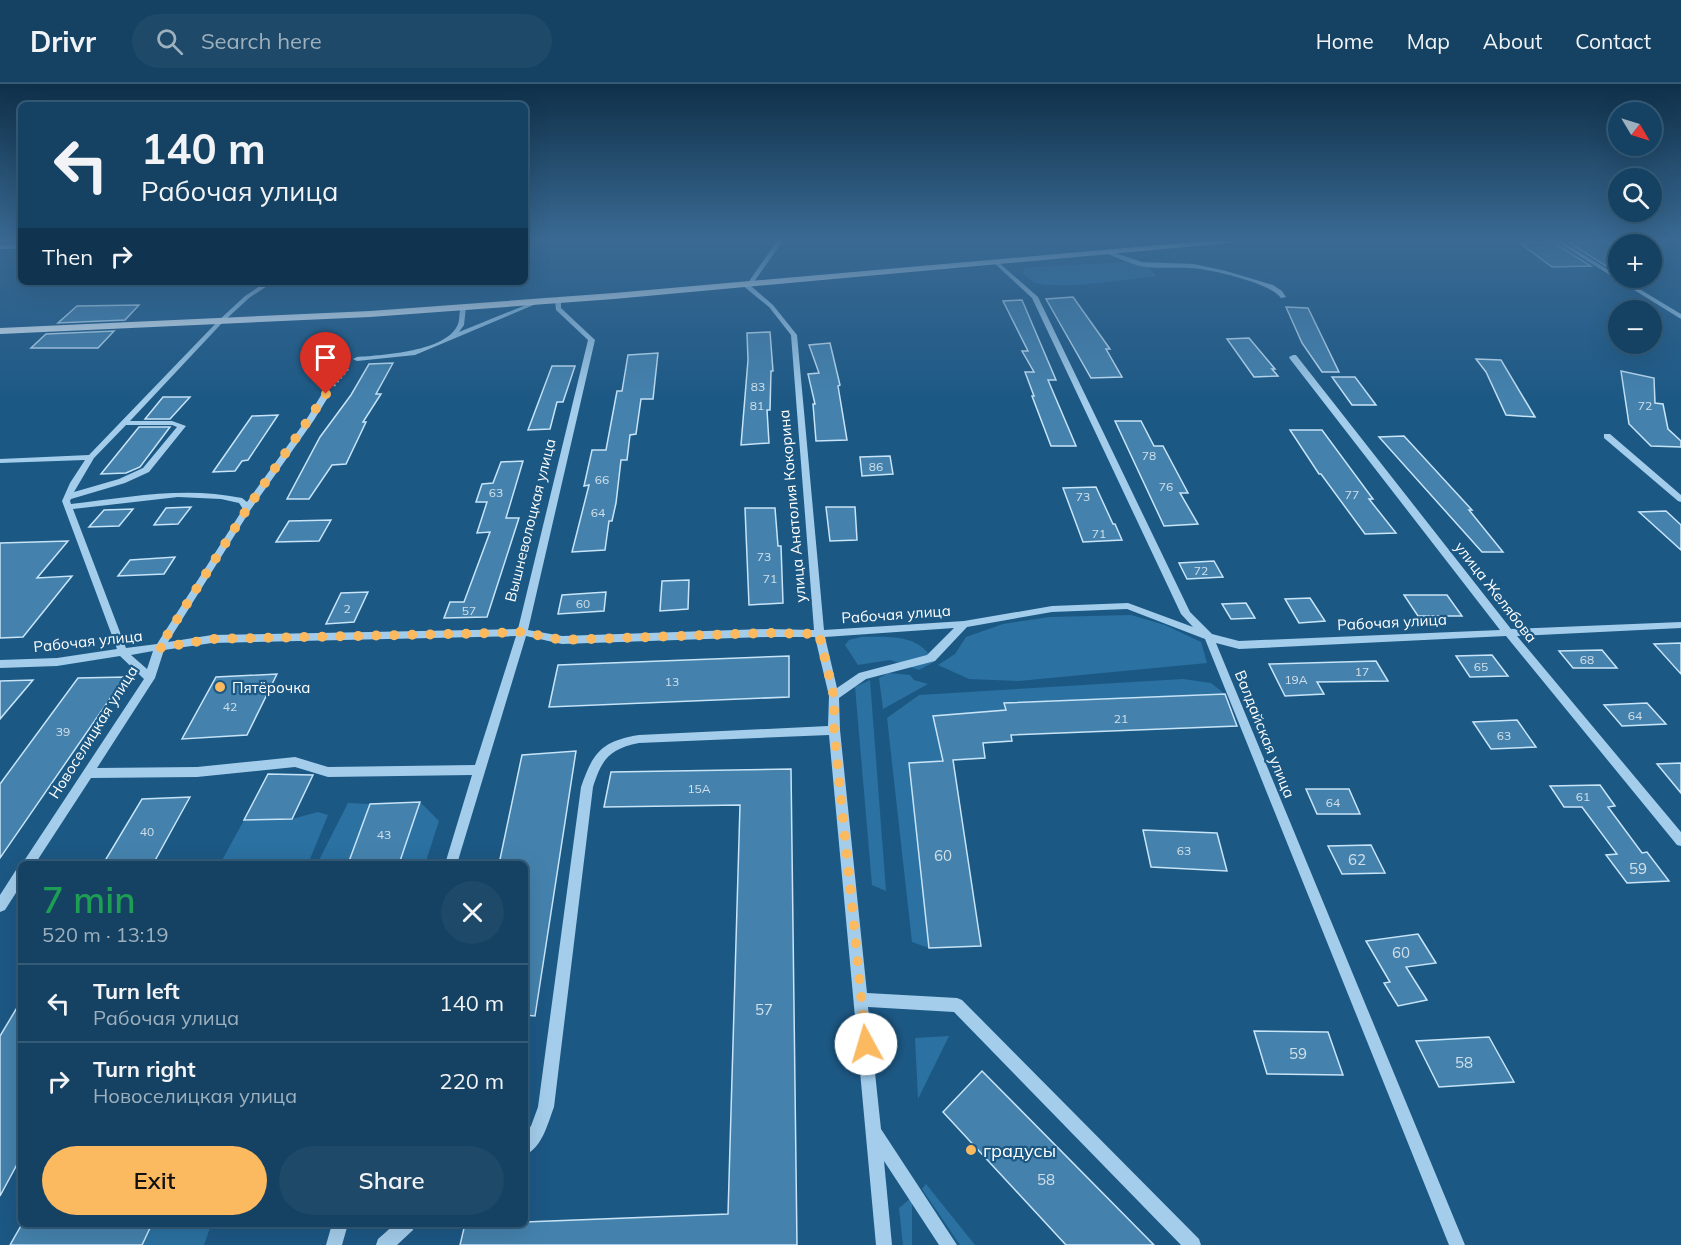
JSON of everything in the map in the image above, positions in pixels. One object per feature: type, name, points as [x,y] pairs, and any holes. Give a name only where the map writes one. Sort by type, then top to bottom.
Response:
[{"type":"main road","points":[[0,331],[220,322],[619,295]]},
{"type":"street","points":[[150,678],[123,653],[68,502],[91,457],[220,322],[250,295]]},
{"type":"street","name":"улица Анатолия Кокорина","points":[[759,295],[771,306],[794,335],[819,634],[834,696],[834,730],[875,1133],[884,1245]]},
{"type":"street","name":"Валдайская улица","points":[[1033,295],[1186,614],[1209,637],[1457,1245]]},
{"type":"street","points":[[1646,295],[1681,317]]},
{"type":"street","name":"Вышневолоцкая улица","points":[[452,861],[522,632],[592,340],[558,309],[558,300]]},
{"type":"street","points":[[357,359],[413,354],[540,301]]},
{"type":"street","points":[[450,339],[461,325],[463,307]]},
{"type":"street","name":"улица Желябова","points":[[1293,357],[1507,631],[1681,841]]},
{"type":"street","name":"Новоселицкая улица","points":[[30,861],[150,678],[159,648],[247,509],[326,394]]},
{"type":"street","points":[[68,502],[146,470],[182,426],[172,423],[123,423]]},
{"type":"street","points":[[1607,436],[1681,499]]},
{"type":"street","points":[[0,461],[91,457]]},
{"type":"street","points":[[68,502],[221,495],[243,501],[247,509]]},
{"type":"street","name":"Рабочая улица","points":[[0,664],[57,662],[212,639],[522,632],[562,640],[767,633],[819,634],[964,624],[1052,609],[1128,606],[1209,637],[1239,645],[1507,631],[1681,625]]},
{"type":"street","points":[[834,696],[862,676],[931,658],[964,624]]},
{"type":"street","points":[[528,1143],[537,1131],[546,1107],[587,787],[593,766],[605,749],[618,742],[639,739],[834,730]]},
{"type":"street","points":[[87,773],[197,772],[295,762],[328,772],[480,770]]},
{"type":"street","points":[[0,906],[18,879]]},
{"type":"street","points":[[861,1000],[957,1005],[1193,1245]]},
{"type":"street","points":[[875,1133],[949,1245]]},
{"type":"street","points":[[334,1245],[339,1227]]},
{"type":"street","points":[[384,1245],[404,1227]]},
{"type":"path","points":[[326,394],[357,359]]},
{"type":"shaded area","points":[[1131,615],[1165,625],[1201,642],[1207,663],[1019,681],[969,679],[938,665],[955,654],[966,637],[1003,624],[1049,617]]},
{"type":"shaded area","points":[[861,637],[892,637],[912,641],[928,653],[934,662],[919,670],[890,660],[858,665],[845,645],[849,640]]},
{"type":"shaded area","points":[[888,673],[910,675],[914,680],[928,684],[883,709],[879,678]]},
{"type":"shaded area","points":[[1183,679],[1211,683],[1225,694],[1004,703],[1006,710],[934,716],[943,761],[909,763],[929,948],[912,942],[887,718],[919,695]]},
{"type":"shaded area","points":[[870,680],[886,891],[872,885],[855,687]]},
{"type":"shaded area","points":[[420,802],[439,821],[426,861],[400,861]]},
{"type":"shaded area","points":[[348,803],[370,804],[349,861],[319,861]]},
{"type":"shaded area","points":[[318,812],[328,815],[309,861],[222,861],[244,820],[292,819]]},
{"type":"shaded area","points":[[949,1036],[918,1099],[915,1038]]},
{"type":"shaded area","points":[[926,1184],[975,1245],[960,1245],[922,1189]]},
{"type":"shaded area","points":[[912,1197],[912,1245],[903,1245],[899,1208]]},
{"type":"shaded area","points":[[110,1227],[210,1227],[204,1245],[142,1245],[150,1228]]},
{"type":"building","points":[[1073,297],[1110,349],[1106,349],[1122,377],[1091,378],[1046,299]]},
{"type":"building","points":[[1022,300],[1056,380],[1048,380],[1076,446],[1051,446],[1032,396],[1034,396],[1025,372],[1034,372],[1022,351],[1028,351],[1003,301]]},
{"type":"building","points":[[139,305],[125,320],[58,323],[77,306]]},
{"type":"building","points":[[1286,307],[1308,308],[1339,372],[1322,372],[1302,343]]},
{"type":"building","points":[[114,331],[98,348],[31,348],[46,334]]},
{"type":"building","points":[[770,332],[773,371],[771,371],[770,410],[767,410],[769,443],[741,445],[748,360],[747,333]]},
{"type":"building","points":[[1249,338],[1275,369],[1272,369],[1278,376],[1254,377],[1227,339]]},
{"type":"building","points":[[830,343],[840,385],[838,386],[847,440],[816,441],[813,404],[815,404],[808,374],[819,373],[809,345]]},
{"type":"building","points":[[658,353],[653,399],[641,399],[636,434],[630,435],[627,460],[621,460],[616,503],[612,521],[609,521],[605,550],[572,552],[589,485],[584,486],[592,450],[606,450],[617,391],[622,391],[628,355]]},
{"type":"building","points":[[1476,359],[1501,360],[1535,417],[1506,415],[1486,372]]},
{"type":"building","points":[[393,363],[376,394],[381,394],[363,422],[366,422],[346,464],[332,465],[309,499],[287,499],[320,437],[351,395],[369,364]]},
{"type":"building","points":[[552,366],[575,366],[563,402],[557,402],[550,429],[528,430]]},
{"type":"building","points":[[1621,371],[1654,378],[1655,403],[1663,404],[1668,429],[1681,441],[1681,447],[1651,446],[1629,424]]},
{"type":"building","points":[[1332,377],[1355,377],[1376,405],[1352,405]]},
{"type":"building","points":[[163,397],[190,397],[170,419],[145,419]]},
{"type":"building","points":[[278,415],[248,460],[242,461],[235,471],[213,472],[252,416]]},
{"type":"building","points":[[1115,421],[1141,421],[1154,446],[1163,446],[1188,493],[1180,493],[1198,524],[1164,526]]},
{"type":"building","points":[[139,427],[170,427],[140,467],[126,473],[101,474]]},
{"type":"building","points":[[1290,430],[1322,430],[1373,499],[1369,499],[1396,533],[1365,534],[1319,474]]},
{"type":"building","points":[[1404,436],[1472,510],[1469,510],[1503,552],[1482,552],[1379,437]]},
{"type":"building","points":[[890,456],[893,474],[862,476],[860,457]]},
{"type":"building","points":[[523,461],[506,518],[519,518],[487,617],[444,618],[450,602],[464,602],[490,532],[477,533],[487,502],[476,502],[482,484],[493,483],[501,462]]},
{"type":"building","points":[[1096,487],[1122,540],[1083,542],[1063,488]]},
{"type":"building","points":[[191,507],[178,524],[154,525],[166,508]]},
{"type":"building","points":[[826,507],[855,507],[857,540],[830,541]]},
{"type":"building","points":[[745,508],[775,508],[778,546],[781,546],[783,603],[749,605]]},
{"type":"building","points":[[133,509],[119,526],[89,527],[104,510]]},
{"type":"building","points":[[1666,511],[1681,525],[1681,550],[1639,512]]},
{"type":"building","points":[[331,520],[319,541],[276,542],[289,521]]},
{"type":"building","points":[[68,541],[37,578],[72,576],[23,637],[0,638],[0,543]]},
{"type":"building","points":[[175,557],[164,574],[118,576],[130,560]]},
{"type":"building","points":[[1214,561],[1223,577],[1187,579],[1179,563]]},
{"type":"building","points":[[689,580],[688,609],[660,611],[662,581]]},
{"type":"building","points":[[368,592],[354,622],[326,624],[341,593]]},
{"type":"building","points":[[606,592],[604,611],[558,614],[562,595]]},
{"type":"building","points":[[1404,595],[1447,595],[1462,616],[1418,616]]},
{"type":"building","points":[[1310,598],[1325,621],[1299,623],[1285,599]]},
{"type":"building","points":[[1246,603],[1255,618],[1231,619],[1222,604]]},
{"type":"building","points":[[1681,643],[1681,674],[1654,644]]},
{"type":"building","points":[[1602,650],[1617,668],[1573,668],[1559,651]]},
{"type":"building","points":[[1492,655],[1508,676],[1470,677],[1456,656]]},
{"type":"building","points":[[789,656],[789,697],[549,707],[558,665]]},
{"type":"building","points":[[1376,661],[1388,681],[1317,682],[1324,694],[1285,696],[1269,664]]},
{"type":"building","points":[[277,674],[247,735],[182,739],[216,677]]},
{"type":"building","points":[[125,677],[0,858],[0,784],[78,678]]},
{"type":"building","points":[[33,680],[0,719],[0,681]]},
{"type":"building","points":[[1225,694],[1237,726],[1011,735],[1012,741],[983,743],[985,758],[953,760],[981,946],[929,948],[909,763],[943,761],[933,716],[1006,710],[1004,703]]},
{"type":"building","points":[[1647,703],[1666,724],[1622,726],[1604,705]]},
{"type":"building","points":[[1517,720],[1536,747],[1491,749],[1473,722]]},
{"type":"building","points":[[576,751],[535,1016],[528,1015],[528,861],[500,861],[522,755]]},
{"type":"building","points":[[1681,763],[1681,793],[1657,764]]},
{"type":"building","points":[[791,769],[797,1245],[460,1245],[464,1227],[528,1227],[528,1222],[728,1214],[740,805],[604,807],[611,772]]},
{"type":"building","points":[[268,774],[313,775],[292,819],[244,820]]},
{"type":"building","points":[[1600,785],[1615,806],[1608,807],[1642,853],[1647,852],[1669,881],[1627,883],[1606,855],[1617,854],[1582,807],[1564,807],[1550,786]]},
{"type":"building","points":[[1306,789],[1349,789],[1360,814],[1317,814]]},
{"type":"building","points":[[190,797],[155,861],[105,861],[142,799]]},
{"type":"building","points":[[420,802],[400,861],[349,861],[370,804]]},
{"type":"building","points":[[1143,830],[1217,833],[1227,871],[1151,867]]},
{"type":"building","points":[[1371,845],[1385,873],[1342,874],[1328,846]]},
{"type":"building","points":[[1418,934],[1436,963],[1406,967],[1427,1000],[1398,1006],[1384,983],[1390,982],[1366,941]]},
{"type":"building","points":[[18,1006],[18,1163],[0,1196],[0,1036]]},
{"type":"building","points":[[1254,1031],[1328,1032],[1343,1075],[1267,1074]]},
{"type":"building","points":[[1489,1037],[1514,1082],[1439,1087],[1416,1041]]},
{"type":"building","points":[[982,1071],[1154,1245],[1066,1245],[943,1112]]},
{"type":"building","points":[[20,1227],[150,1228],[142,1245],[10,1245]]},
{"type":"place","name":"Пятёрочка","points":[[220,687]]},
{"type":"place","name":"градусы","points":[[971,1150]]},
{"type":"route","points":[[326,394],[247,509],[159,648],[212,639],[522,632],[562,640],[767,633],[819,634],[834,696],[834,730],[866,1044]]}]
